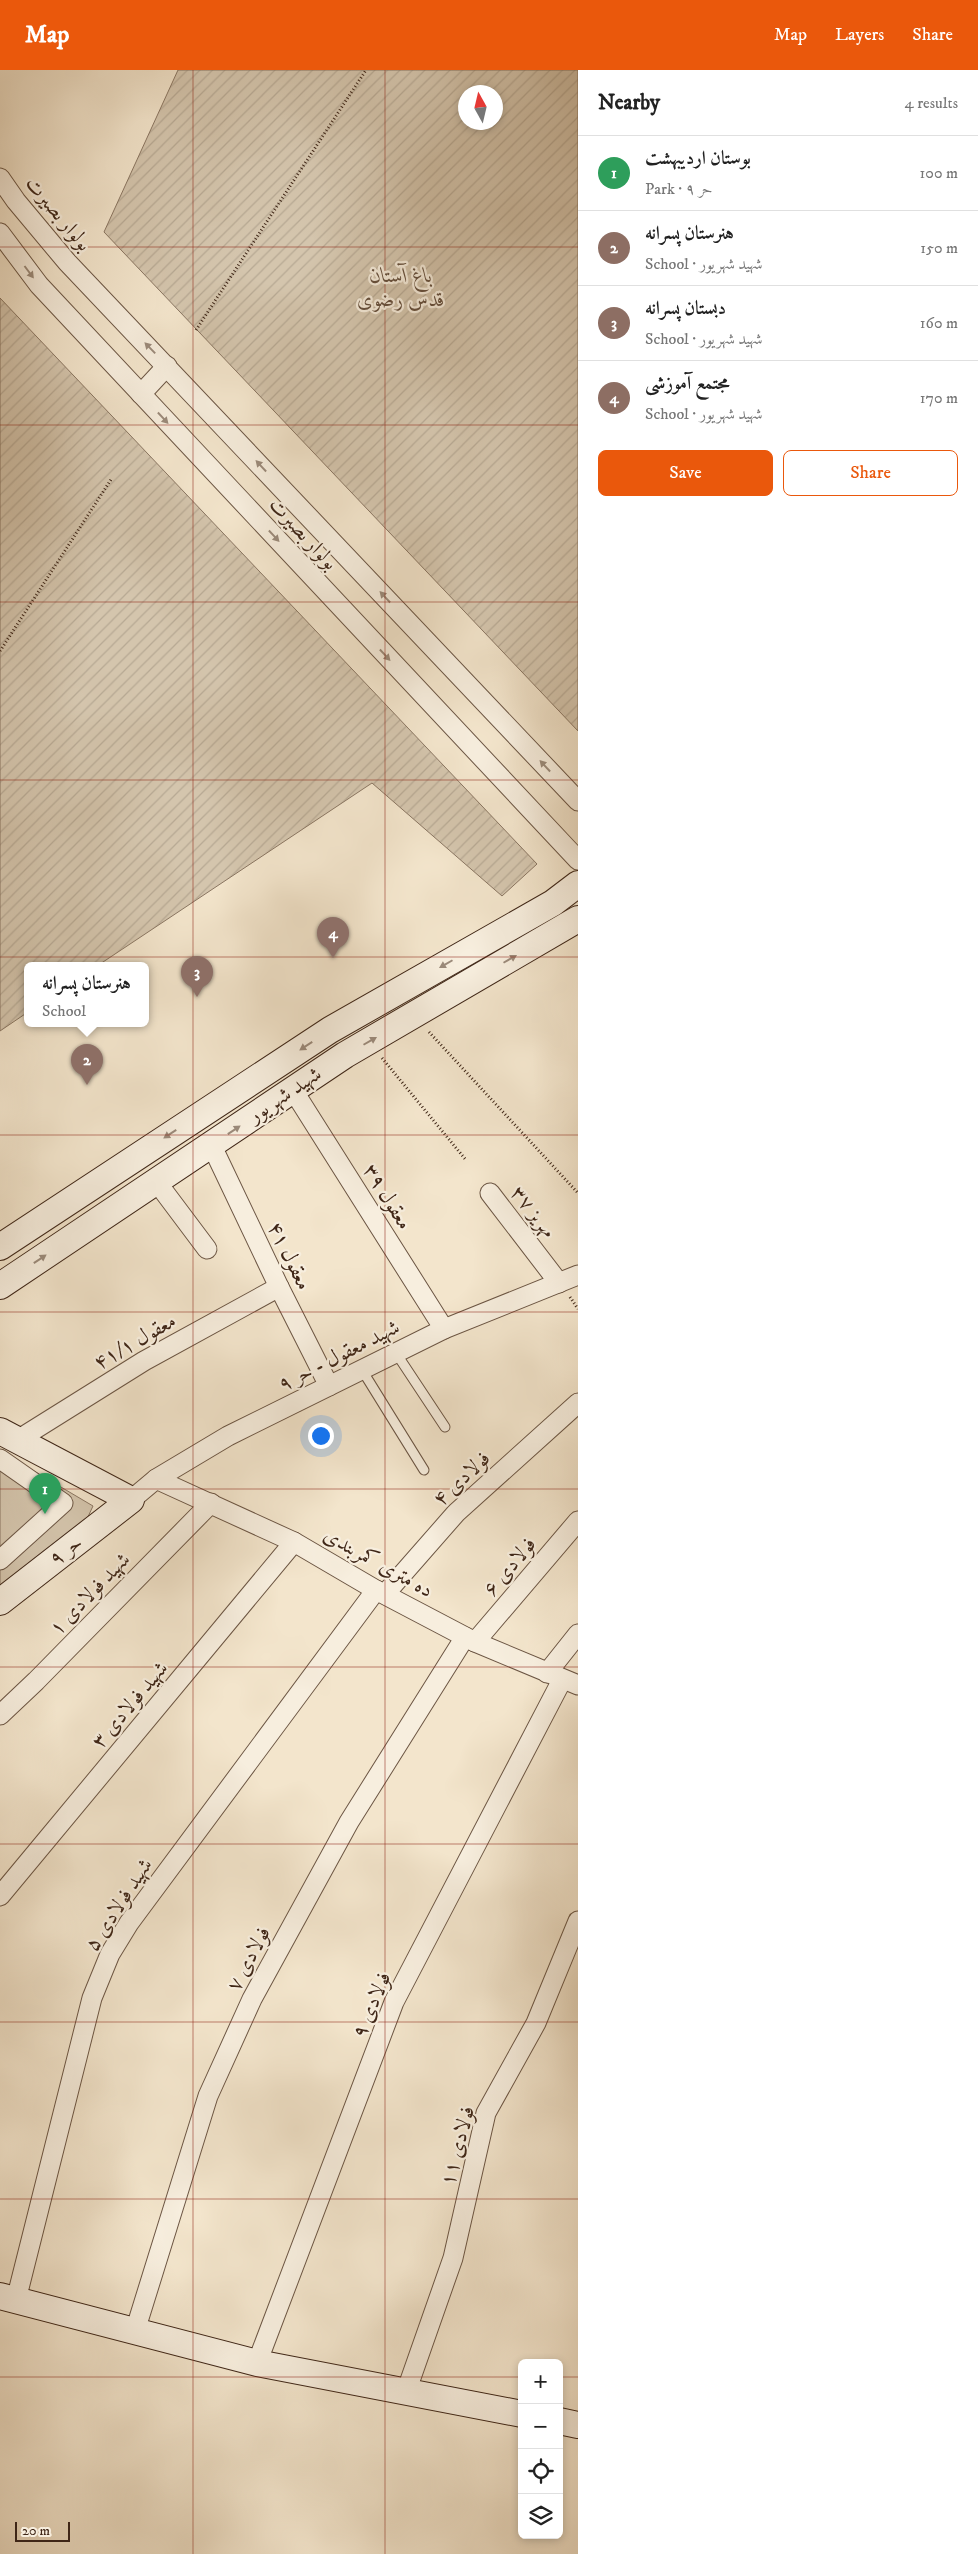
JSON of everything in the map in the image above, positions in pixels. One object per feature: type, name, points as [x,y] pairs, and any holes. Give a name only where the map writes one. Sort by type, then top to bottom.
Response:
[{"type":"street","name":"بولوار بصیرت","points":[[0,178],[16,201],[67,262],[578,801]]},
{"type":"street","name":"بولوار بصیرت","points":[[0,233],[39,285],[578,860]]},
{"type":"street","points":[[141,394],[167,366]]},
{"type":"street","name":"شهید شهریور","points":[[0,1247],[330,1030],[553,903],[578,884]]},
{"type":"street","name":"شهید شهریور","points":[[0,1286],[211,1144],[369,1041],[578,919]]},
{"type":"street","name":"معقول ۳۹","points":[[293,1090],[444,1329]]},
{"type":"street","name":"معقول ۴۱","points":[[211,1144],[278,1287],[329,1386]]},
{"type":"street","points":[[156,1181],[207,1249]]},
{"type":"street","name":"مهریز ۳۷","points":[[490,1193],[559,1283]]},
{"type":"street","name":"شهید معقول - حر ۹","points":[[131,1500],[156,1479],[228,1436],[444,1329],[578,1275]]},
{"type":"street","name":"معقول ۴۱/۱","points":[[5,1444],[144,1361],[278,1287]]},
{"type":"street","name":"فولادی ۴","points":[[380,1592],[456,1513],[578,1404]]},
{"type":"street","points":[[5,1444],[131,1500]]},
{"type":"street","points":[[0,1560],[63,1503],[5,1444]]},
{"type":"street","name":"ده متری کمربندی","points":[[156,1479],[294,1542],[380,1592],[470,1640],[562,1679]]},
{"type":"street","name":"حر ۹","points":[[0,1602],[131,1500]]},
{"type":"street","name":"شهید فولادی ۱","points":[[0,1715],[36,1681],[211,1503]]},
{"type":"street","name":"فولادی ۶","points":[[470,1640],[578,1521]]},
{"type":"street","name":"شهید فولادی ۳","points":[[0,1896],[294,1542]]},
{"type":"street","name":"شهید فولادی ۵","points":[[8,2298],[92,1998],[110,1954],[129,1923],[380,1592]]},
{"type":"street","name":"فولادی ۹","points":[[257,2363],[394,2002],[562,1679],[578,1634]]},
{"type":"street","name":"فولادی ۷","points":[[135,2331],[208,2096],[252,1999],[349,1822],[470,1640]]},
{"type":"street","name":"فولادی ۱۱","points":[[406,2392],[453,2258],[486,2113],[536,2023],[578,1922]]},
{"type":"street","points":[[8,2298],[257,2363],[518,2413]]},
{"type":"street","points":[[563,2422],[578,2424]]},
{"type":"lane","points":[[396,1353],[445,1427]]},
{"type":"lane","points":[[362,1370],[424,1470]]},
{"type":"path","points":[[196,330],[366,70]]},
{"type":"path","points":[[0,651],[112,478]]},
{"type":"path","points":[[413,1015],[578,1193]]},
{"type":"path","points":[[369,1041],[466,1160]]},
{"type":"green space","name":"باغ آستان قدس رضوی","points":[[178,70],[578,70],[578,731],[104,232]]},
{"type":"green space","points":[[0,298],[537,864],[502,896],[372,783],[103,962],[24,962],[24,1015],[0,1031]]},
{"type":"green space","points":[[0,1451],[93,1506],[86,1521],[0,1587]]},
{"type":"place","name":"مجتمع آموزشی","points":[[333,958]]},
{"type":"place","name":"دبستان پسرانه","points":[[197,997]]},
{"type":"place","name":"هنرستان پسرانه","points":[[87,1085]]},
{"type":"place","name":"بوستان اردیبهشت","points":[[45,1514]]}]
